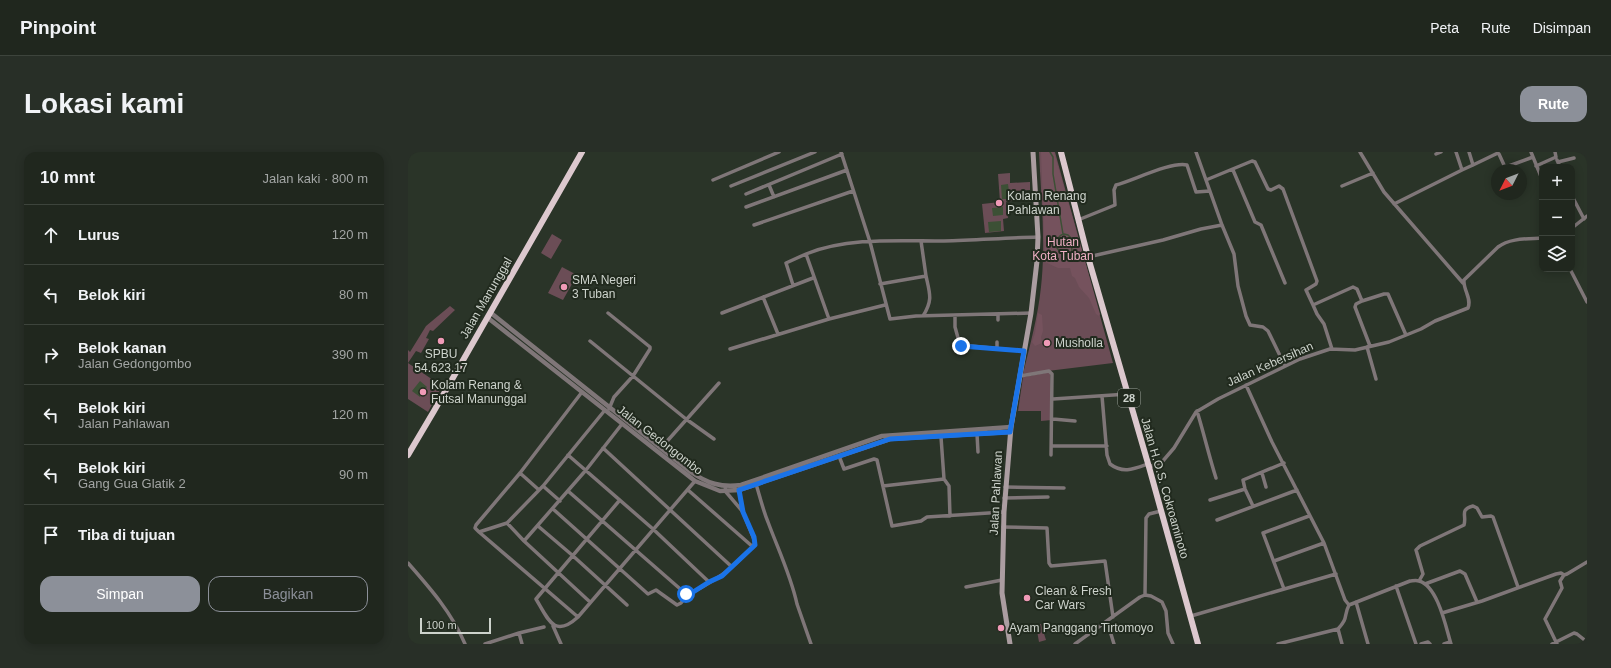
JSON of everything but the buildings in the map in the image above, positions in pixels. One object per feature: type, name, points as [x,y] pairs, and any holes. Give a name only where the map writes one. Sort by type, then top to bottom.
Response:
[{"type":"highway","name":"Jalan Manunggal","points":[[408,455],[582,152]]},
{"type":"highway","name":"Jalan H.O.S. Cokroaminoto","points":[[1061,152],[1088,256],[1149,466],[1198,644]]},
{"type":"main road","name":"Jalan Pahlawan","points":[[1010,644],[1004,611],[1002,580],[1004,498],[1010,429],[1031,313],[1038,237],[1033,152]]},
{"type":"street","points":[[713,180],[779,152]]},
{"type":"street","points":[[732,186],[815,152]]},
{"type":"street","points":[[1196,152],[1234,254],[1238,286],[1246,316],[1250,325],[1263,328],[1271,335],[1284,366]]},
{"type":"street","points":[[1360,152],[1384,192],[1463,283],[1469,275],[1504,243],[1539,238]]},
{"type":"street","points":[[1436,154],[1441,152]]},
{"type":"street","points":[[1456,152],[1462,170]]},
{"type":"street","points":[[1469,152],[1473,165]]},
{"type":"street","points":[[1531,152],[1539,172]]},
{"type":"street","points":[[1555,152],[1558,162],[1574,158]]},
{"type":"street","points":[[746,194],[841,153],[870,242],[885,305],[890,319],[923,316],[1031,313]]},
{"type":"street","points":[[1394,204],[1498,153],[1506,167],[1533,156]]},
{"type":"street","points":[[1536,166],[1556,157]]},
{"type":"street","points":[[1206,180],[1254,162],[1257,164],[1268,189],[1271,190],[1279,186],[1282,188],[1317,282],[1306,290],[1317,314],[1324,324],[1332,349]]},
{"type":"street","points":[[1078,220],[1115,206],[1114,190],[1116,185],[1162,169],[1183,164],[1187,165],[1196,192],[1210,191]]},
{"type":"street","points":[[746,207],[847,170]]},
{"type":"street","points":[[1234,170],[1255,222],[1261,225],[1285,283]]},
{"type":"street","points":[[1342,186],[1372,173]]},
{"type":"street","points":[[769,185],[774,197]]},
{"type":"street","points":[[754,225],[853,191]]},
{"type":"street","points":[[1575,200],[1586,217],[1575,226]]},
{"type":"street","points":[[1088,256],[1163,240],[1201,229],[1222,225]]},
{"type":"street","points":[[793,285],[786,263],[806,254],[834,245],[870,242],[1038,237]]},
{"type":"street","points":[[921,241],[931,298],[929,306],[923,316]]},
{"type":"street","points":[[806,254],[829,319]]},
{"type":"street","points":[[1572,272],[1587,302]]},
{"type":"street","points":[[880,284],[926,276]]},
{"type":"street","points":[[722,313],[814,278]]},
{"type":"street","name":"Jalan Kebersihan","points":[[1107,446],[1108,460],[1110,464],[1119,470],[1126,471],[1162,462],[1174,448],[1197,411],[1284,366],[1315,354],[1332,349],[1355,350],[1369,347],[1406,335],[1435,321],[1468,308],[1470,302],[1463,283]]},
{"type":"street","points":[[1313,305],[1353,287],[1357,289],[1362,301]]},
{"type":"street","points":[[1376,379],[1369,347],[1355,305],[1362,301],[1388,294],[1406,335]]},
{"type":"street","points":[[763,297],[778,334]]},
{"type":"street","points":[[730,349],[829,319],[885,305]]},
{"type":"street","points":[[479,532],[507,523],[543,486],[610,407],[614,397],[649,353],[650,347],[608,313]]},
{"type":"street","points":[[998,314],[998,320]]},
{"type":"street","name":"Jalan Gedongombo","points":[[489,315],[582,392],[695,481],[711,488],[739,490],[838,455],[889,435],[1010,429]]},
{"type":"street","name":"Jalan Gedongombo","points":[[489,315],[702,479],[726,489],[860,446],[890,439],[941,437],[1010,429]]},
{"type":"street","points":[[955,315],[955,327],[960,345],[1024,351]]},
{"type":"street","points":[[590,341],[686,420],[714,439]]},
{"type":"street","points":[[997,342],[997,348]]},
{"type":"street","points":[[1020,376],[1050,371],[1053,376],[1051,456]]},
{"type":"street","points":[[661,448],[719,383]]},
{"type":"street","points":[[1246,385],[1272,442],[1324,543],[1349,605]]},
{"type":"street","points":[[578,617],[475,528],[520,473],[582,392]]},
{"type":"street","points":[[1053,399],[1128,394]]},
{"type":"street","points":[[1052,446],[1107,446],[1102,396]]},
{"type":"street","points":[[1197,411],[1216,478]]},
{"type":"street","points":[[1053,419],[1075,421]]},
{"type":"street","points":[[524,541],[586,470],[622,424]]},
{"type":"street","points":[[977,434],[978,452]]},
{"type":"street","points":[[941,437],[944,479],[949,486],[950,516]]},
{"type":"street","points":[[603,448],[671,509],[732,567]]},
{"type":"street","points":[[568,455],[653,529],[709,582]]},
{"type":"street","points":[[838,455],[844,469],[876,459],[892,526],[921,521],[928,517],[1004,512]]},
{"type":"street","points":[[1253,506],[1245,489],[1243,480],[1284,463]]},
{"type":"street","points":[[520,473],[539,490]]},
{"type":"street","points":[[1262,473],[1266,487]]},
{"type":"street","points":[[883,486],[944,479]]},
{"type":"street","points":[[553,626],[566,626],[578,617],[695,481]]},
{"type":"street","points":[[756,484],[768,522],[792,583],[797,604],[811,644]]},
{"type":"street","points":[[543,486],[560,501]]},
{"type":"street","points":[[1005,487],[1064,488]]},
{"type":"street","points":[[726,489],[743,512]]},
{"type":"street","points":[[1210,500],[1245,489]]},
{"type":"street","points":[[688,490],[753,547]]},
{"type":"street","points":[[553,509],[649,595],[656,590],[677,605],[681,603],[688,594],[717,579],[753,547],[755,540],[743,512],[739,490]]},
{"type":"street","points":[[1217,520],[1297,490]]},
{"type":"street","points":[[568,491],[688,594]]},
{"type":"street","points":[[1004,498],[1048,497]]},
{"type":"street","points":[[561,644],[553,626],[536,599],[572,555],[620,501]]},
{"type":"street","points":[[1419,581],[1423,574],[1416,550],[1420,546],[1464,525],[1465,511],[1467,508],[1475,506],[1482,517],[1493,517],[1518,587]]},
{"type":"street","points":[[1146,595],[1146,518],[1149,514],[1161,511]]},
{"type":"street","points":[[1284,589],[1263,533],[1310,516]]},
{"type":"street","points":[[507,523],[524,541],[590,602]]},
{"type":"street","points":[[538,526],[626,605]]},
{"type":"street","points":[[1003,526],[1047,528],[1049,563],[1051,566],[1105,561],[1113,617]]},
{"type":"street","points":[[1274,561],[1324,543]]},
{"type":"street","points":[[1587,562],[1564,575],[1560,581],[1561,589],[1545,619],[1555,643],[1574,633],[1587,642]]},
{"type":"street","points":[[408,563],[440,601],[454,622],[464,644]]},
{"type":"street","points":[[1425,584],[1460,571],[1465,574],[1476,602]]},
{"type":"street","points":[[1442,613],[1556,574],[1560,573],[1564,575]]},
{"type":"street","points":[[1191,616],[1336,574]]},
{"type":"street","points":[[966,587],[1002,580]]},
{"type":"street","points":[[1278,644],[1338,629],[1345,622],[1346,611],[1349,605],[1410,581],[1419,581],[1432,590],[1442,613],[1450,643],[1444,644]]},
{"type":"street","points":[[1396,586],[1416,644]]},
{"type":"street","points":[[1075,644],[1140,597],[1146,595],[1156,598],[1164,606],[1168,633],[1173,644]]},
{"type":"street","points":[[1356,602],[1368,644]]},
{"type":"street","points":[[1107,621],[1114,644]]},
{"type":"street","points":[[485,644],[493,643],[519,633],[544,627]]},
{"type":"street","points":[[1338,629],[1342,644]]},
{"type":"street","points":[[519,633],[522,644]]},
{"type":"street","points":[[1421,644],[1428,642],[1430,644]]},
{"type":"green space","points":[[1039,152],[1055,152],[1113,363],[1023,374],[1034,330],[1041,287],[1043,220]]},
{"type":"green space","name":"Hutan Kota Tuban","points":[[1041,152],[1054,152],[1100,314],[1099,316],[1096,314],[1089,298],[1072,276],[1070,268],[1058,268],[1045,262]]},
{"type":"green space","name":"Kolam Renang Pahlawan","points":[[1010,173],[1010,183],[1030,182],[1030,190],[1011,191],[1012,201],[1006,202],[1008,218],[1003,219],[1004,231],[985,233],[982,204],[1000,202],[998,174]]},
{"type":"green space","points":[[552,234],[562,240],[551,259],[541,253]]},
{"type":"green space","points":[[562,267],[577,275],[563,300],[548,293]]},
{"type":"green space","points":[[450,306],[455,310],[433,331],[430,330],[426,338],[429,339],[421,353],[416,351],[408,363],[408,350],[410,352],[426,326]]},
{"type":"green space","points":[[1038,313],[1042,315],[1042,343],[1035,346],[1032,342]]},
{"type":"green space","name":"Kolam Renang & Futsal Manunggal","points":[[408,363],[442,386],[428,412],[408,399]]},
{"type":"green space","points":[[1050,372],[1052,420],[1041,421],[1041,411],[1018,411],[1023,377]]},
{"type":"green space","points":[[1041,624],[1046,640],[1039,642],[1036,625]]},
{"type":"shaded area","points":[[1008,184],[1010,199],[1002,199],[1001,185]]},
{"type":"shaded area","points":[[1003,207],[1003,215],[993,216],[992,208]]},
{"type":"shaded area","points":[[1001,221],[1001,231],[989,232],[988,222]]},
{"type":"shaded area","points":[[420,381],[427,387],[420,397],[412,391]]},
{"type":"waterway","points":[[1050,152],[1053,157],[1053,174],[1063,234]]},
{"type":"waterway","points":[[1064,234],[1071,238],[1072,253],[1070,255],[1061,253],[1057,248],[1058,239],[1064,234]]},
{"type":"place","name":"Kolam Renang Pahlawan","points":[[999,203]]},
{"type":"place","name":"SMA Negeri 3 Tuban","points":[[564,287]]},
{"type":"place","name":"SPBU 54.623.17","points":[[441,341]]},
{"type":"place","name":"Musholla","points":[[1047,343]]},
{"type":"place","name":"Kolam Renang & Futsal Manunggal","points":[[423,392]]},
{"type":"place","name":"Clean & Fresh Car Wars","points":[[1027,598]]},
{"type":"place","name":"Ayam Panggang Tirtomoyo","points":[[1001,628]]},
{"type":"route","points":[[686,594],[690,594],[722,576],[742,559],[755,545],[754,537],[743,512],[739,490],[880,441],[890,439],[1010,432],[1024,351],[961,346]]}]
